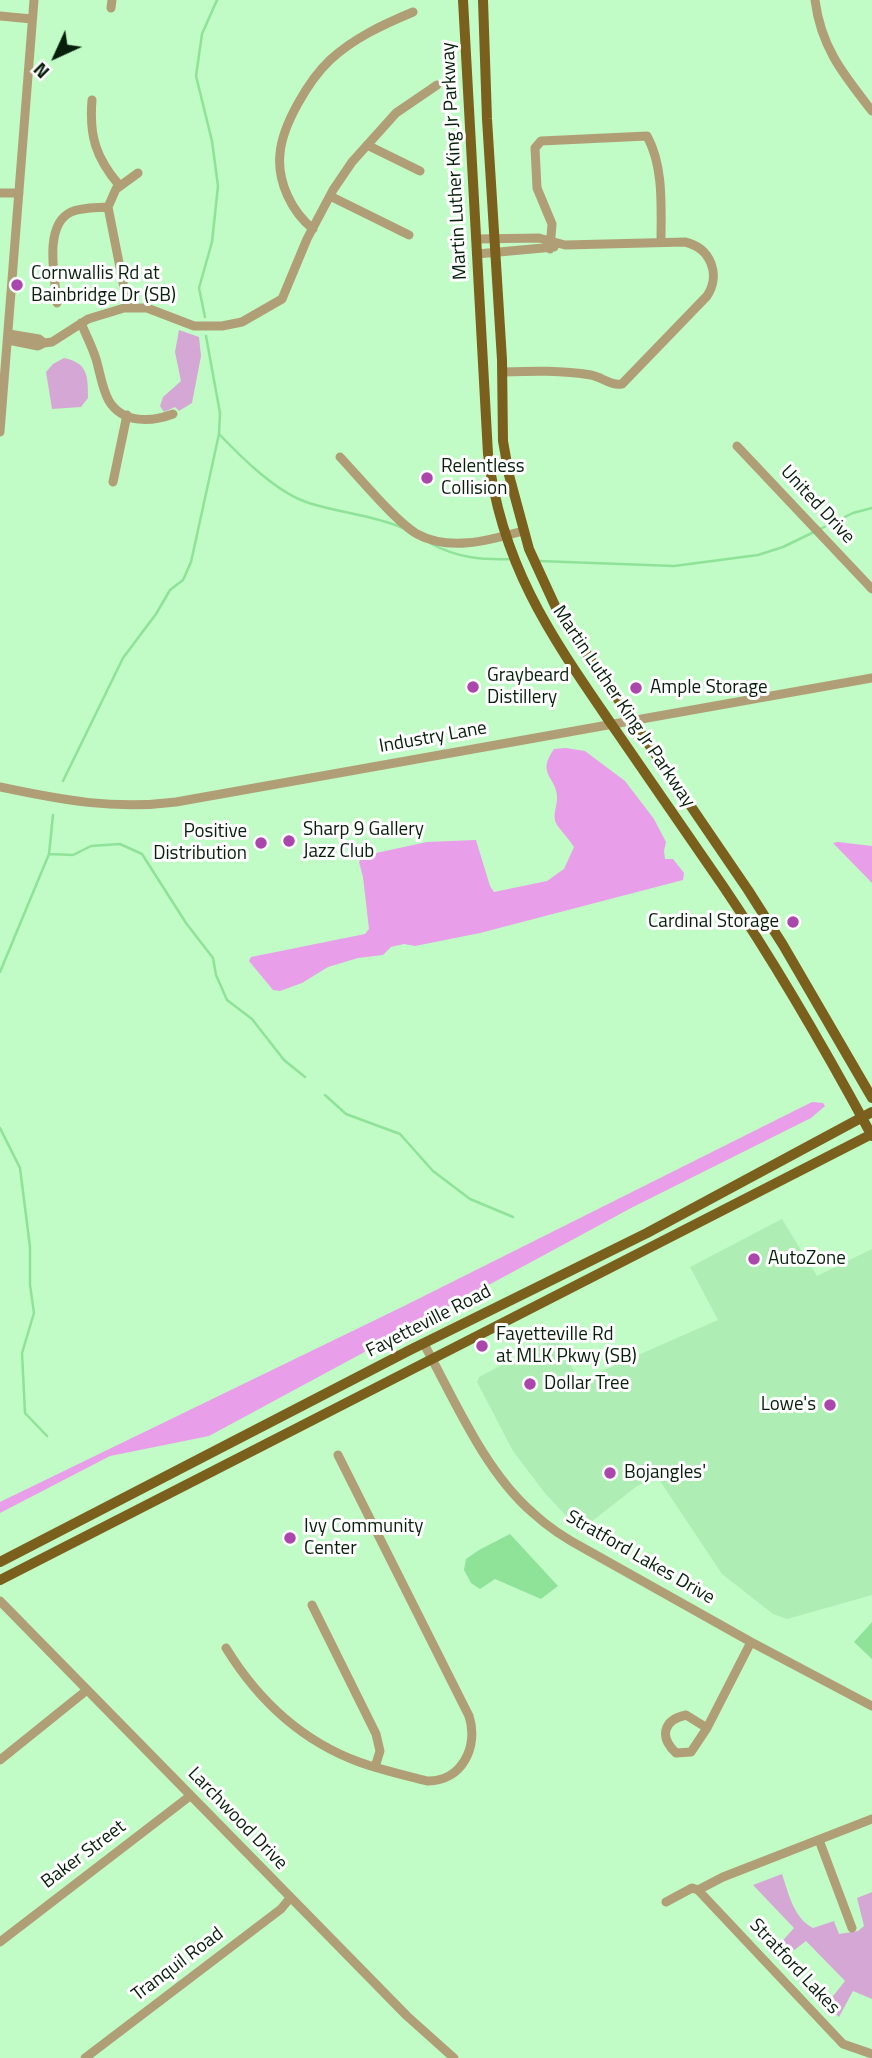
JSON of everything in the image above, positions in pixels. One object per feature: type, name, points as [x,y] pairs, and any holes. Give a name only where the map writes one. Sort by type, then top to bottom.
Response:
[{"type":"main road","name":"Martin Luther King Jr Parkway","points":[[463,0],[488,454],[492,487],[505,536],[541,618],[556,643],[741,913],[867,1114],[872,1135]]},
{"type":"main road","name":"Martin Luther King Jr Parkway","points":[[483,0],[502,372],[503,441],[523,531],[536,568],[557,610],[755,900],[872,1098]]},
{"type":"main road","name":"Fayetteville Road","points":[[0,1562],[678,1217],[867,1114]]},
{"type":"main road","name":"Fayetteville Road","points":[[0,1580],[872,1135]]},
{"type":"street","points":[[0,432],[34,0]]},
{"type":"street","points":[[815,0],[817,18],[833,59],[872,111]]},
{"type":"street","points":[[313,229],[293,208],[282,176],[280,150],[300,99],[328,61],[364,34],[413,12]]},
{"type":"street","points":[[0,16],[32,19]]},
{"type":"street","points":[[8,337],[52,342],[81,323],[105,313],[128,308],[158,310],[194,326],[222,326],[242,322],[282,299],[330,196],[367,145],[404,106],[437,85]]},
{"type":"street","points":[[92,100],[90,122],[94,145],[119,186]]},
{"type":"street","points":[[553,244],[552,224],[537,188],[535,148],[538,143],[647,136],[661,189],[661,242]]},
{"type":"street","points":[[367,145],[420,171]]},
{"type":"street","points":[[128,308],[108,207],[119,186],[138,173]]},
{"type":"street","points":[[0,193],[19,193]]},
{"type":"street","points":[[330,196],[409,234]]},
{"type":"street","points":[[57,303],[53,242],[57,226],[62,218],[76,210],[108,207]]},
{"type":"street","points":[[476,239],[539,238],[553,244]]},
{"type":"street","points":[[477,254],[553,244],[691,243],[704,252],[713,267],[711,290],[626,382],[617,385],[593,375],[502,372]]},
{"type":"street","points":[[81,323],[95,356],[108,400],[127,415],[142,420],[155,421],[173,414]]},
{"type":"street","points":[[113,482],[127,415]]},
{"type":"street","name":"United Drive","points":[[737,446],[872,589]]},
{"type":"street","points":[[340,457],[418,535],[451,543],[480,542],[523,531]]},
{"type":"street","name":"Industry Lane","points":[[0,787],[81,802],[142,806],[176,802],[872,678]]},
{"type":"street","name":"Stratford Lakes Drive","points":[[424,1344],[488,1459],[531,1512],[568,1540],[872,1706]]},
{"type":"street","points":[[226,1648],[252,1686],[295,1728],[327,1748],[375,1767],[427,1781],[437,1781],[456,1772],[464,1763],[473,1735],[468,1716],[338,1455]]},
{"type":"street","name":"Larchwood Drive","points":[[0,1601],[440,2052],[454,2058]]},
{"type":"street","points":[[312,1605],[376,1734],[380,1751],[375,1767]]},
{"type":"street","points":[[707,1728],[686,1715],[676,1717],[664,1737],[667,1745],[676,1753],[691,1752],[707,1728],[751,1642]]},
{"type":"street","points":[[0,1760],[87,1690]]},
{"type":"street","name":"Baker Street","points":[[0,1942],[190,1796]]},
{"type":"street","points":[[666,1902],[692,1888],[698,1890],[723,1877],[872,1819]]},
{"type":"street","points":[[819,1840],[852,1928]]},
{"type":"street","name":"Stratford Lakes","points":[[698,1890],[843,2044],[872,2054]]},
{"type":"street","name":"Tranquil Road","points":[[85,2058],[281,1909],[290,1898]]},
{"type":"shaded area","points":[[179,330],[199,337],[201,356],[192,403],[179,411],[175,407],[164,412],[160,406],[163,397],[181,381],[175,352]]},
{"type":"shaded area","points":[[64,358],[78,363],[85,372],[88,398],[81,407],[52,409],[46,372]]},
{"type":"shaded area","points":[[554,749],[585,751],[625,781],[654,819],[666,842],[665,859],[673,859],[684,873],[683,880],[480,933],[415,946],[404,944],[391,947],[383,955],[358,958],[328,967],[302,983],[280,991],[273,990],[249,961],[251,957],[365,934],[369,929],[359,862],[362,856],[427,842],[476,840],[494,892],[547,881],[564,869],[574,847],[555,821],[557,796],[547,770],[549,757]]},
{"type":"shaded area","points":[[833,843],[872,846],[872,883]]},
{"type":"shaded area","points":[[812,1102],[823,1103],[825,1106],[811,1118],[633,1207],[209,1436],[110,1456],[0,1513],[0,1502],[404,1306]]},
{"type":"shaded area","points":[[782,1219],[817,1276],[872,1249],[872,1595],[787,1619],[773,1614],[722,1574],[658,1478],[637,1486],[591,1522],[569,1519],[544,1492],[513,1451],[477,1382],[479,1377],[556,1337],[579,1381],[718,1320],[690,1267]]},
{"type":"shaded area","points":[[510,1534],[558,1586],[541,1599],[495,1579],[480,1589],[471,1583],[464,1570],[466,1559]]},
{"type":"shaded area","points":[[872,1622],[872,1659],[854,1642]]},
{"type":"shaded area","points":[[782,1874],[793,1904],[806,1924],[813,1928],[834,1921],[839,1934],[858,1931],[864,1926],[857,1898],[872,1892],[872,1999],[853,1991],[839,2017],[826,2005],[845,1981],[806,1941],[784,1958],[775,1949],[794,1928],[753,1885]]},
{"type":"waterway","points":[[205,317],[199,288],[212,242],[218,186],[212,141],[196,76],[202,34],[217,0]]},
{"type":"waterway","points":[[63,781],[123,658],[156,614],[170,590],[183,580],[191,562],[219,434],[220,413],[206,336]]},
{"type":"waterway","points":[[219,434],[261,474],[297,498],[403,528]]},
{"type":"waterway","points":[[820,529],[853,513],[872,508]]},
{"type":"waterway","points":[[539,561],[674,566],[758,555],[814,532]]},
{"type":"waterway","points":[[430,543],[470,557],[512,559]]},
{"type":"waterway","points":[[0,972],[49,854],[53,815]]},
{"type":"waterway","points":[[49,854],[73,855],[91,846],[120,844],[142,854],[186,923],[213,958],[216,975],[227,1000],[252,1019],[284,1060],[305,1077]]},
{"type":"waterway","points":[[325,1095],[346,1114],[400,1134],[433,1171],[470,1199],[513,1217]]},
{"type":"waterway","points":[[0,1128],[20,1168],[30,1247],[30,1285],[34,1313],[22,1353],[25,1413],[47,1436]]},
{"type":"place","name":"Cornwallis Rd at Bainbridge Dr (SB)","points":[[17,285]]},
{"type":"place","name":"Relentless Collision","points":[[427,478]]},
{"type":"place","name":"Graybeard Distillery","points":[[473,687]]},
{"type":"place","name":"Ample Storage","points":[[636,688]]},
{"type":"place","name":"Sharp 9 Gallery Jazz Club","points":[[289,841]]},
{"type":"place","name":"Positive Distribution","points":[[261,843]]},
{"type":"place","name":"Cardinal Storage","points":[[793,922]]},
{"type":"place","name":"AutoZone","points":[[754,1259]]},
{"type":"place","name":"Fayetteville Rd at MLK Pkwy (SB)","points":[[482,1346]]},
{"type":"place","name":"Dollar Tree","points":[[530,1384]]},
{"type":"place","name":"Lowe's","points":[[830,1405]]},
{"type":"place","name":"Bojangles'","points":[[610,1473]]},
{"type":"place","name":"Ivy Community Center","points":[[290,1538]]}]
